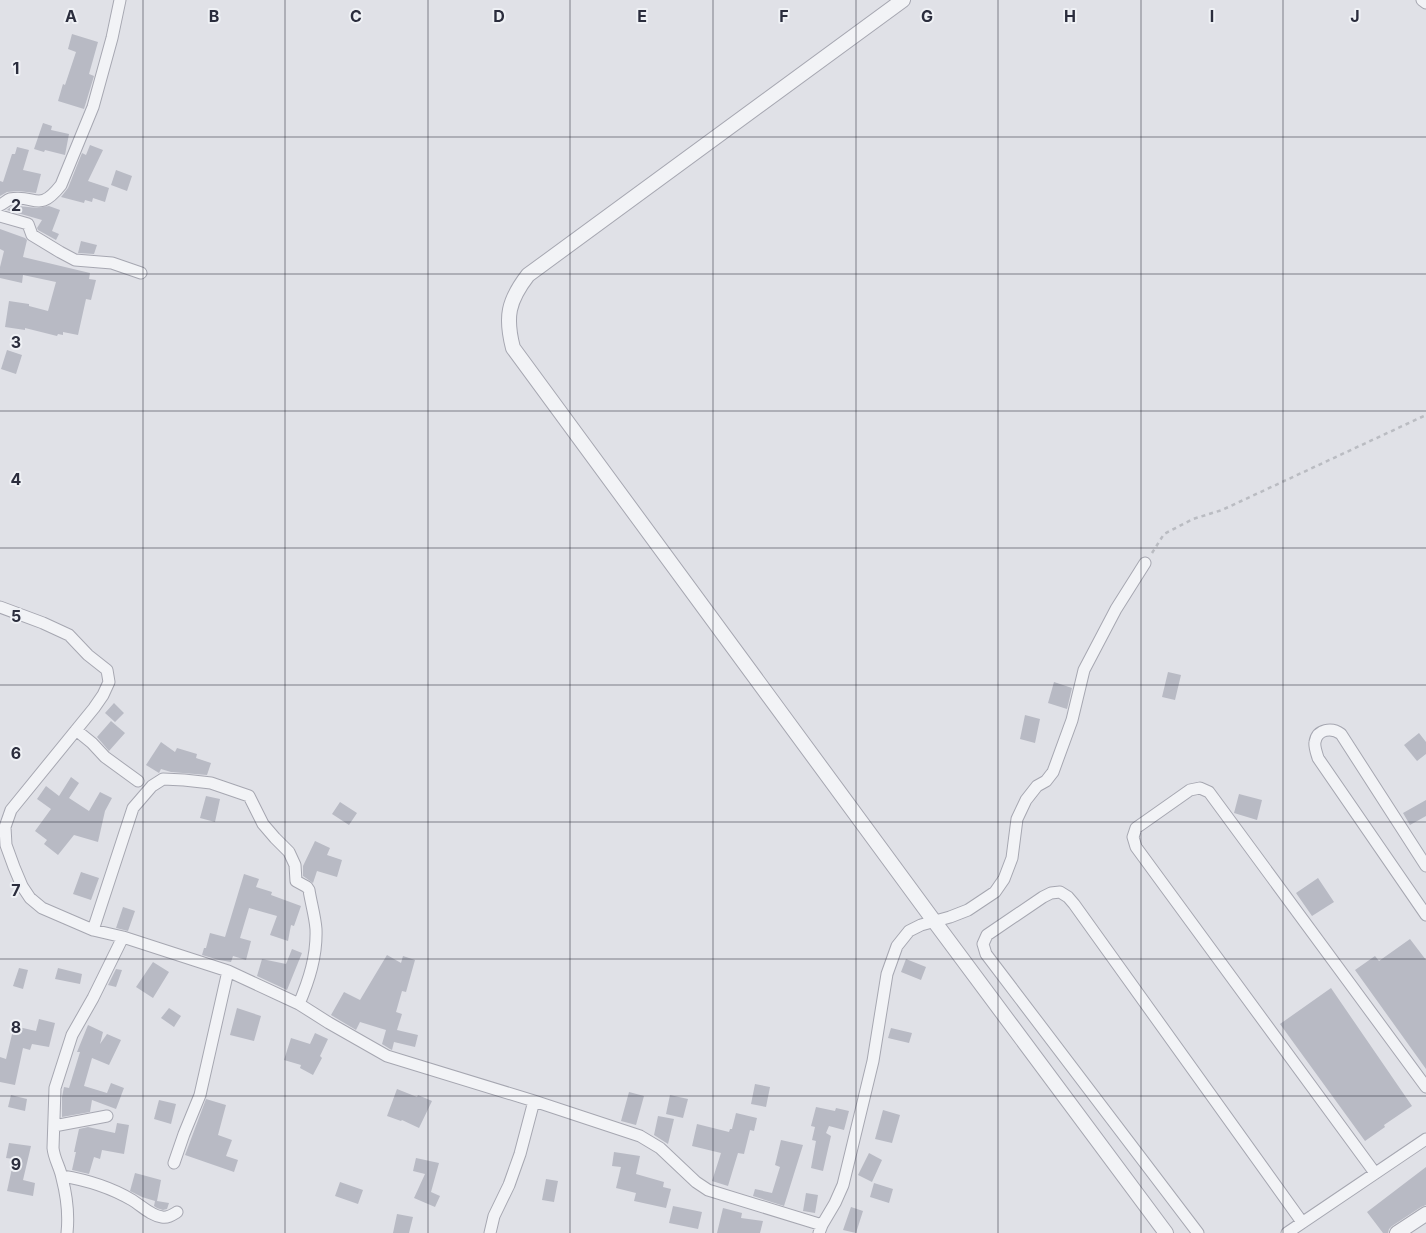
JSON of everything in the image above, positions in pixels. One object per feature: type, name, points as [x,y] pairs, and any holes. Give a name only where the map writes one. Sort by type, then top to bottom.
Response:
[{"type":"street","points":[[0,206],[12,199],[40,202],[52,196],[61,185],[93,107],[112,38],[120,0]]},
{"type":"street","points":[[903,0],[528,275],[519,286],[512,300],[509,330],[513,348],[1166,1233]]},
{"type":"street","points":[[1422,0],[1426,3]]},
{"type":"street","points":[[0,216],[28,224],[32,235],[75,260],[112,263],[141,273]]},
{"type":"street","points":[[0,607],[69,635],[88,655],[107,670],[109,682],[103,695],[11,810],[5,827],[6,845],[22,886],[30,898],[42,908],[93,930],[228,970],[299,1004],[387,1056],[640,1136],[660,1148],[696,1182],[708,1190],[820,1229],[843,1185],[872,1061],[887,974],[897,946],[909,931],[921,925],[968,910],[984,900],[995,892],[1004,879],[1012,858],[1017,819],[1026,800],[1036,786],[1046,781],[1053,772],[1072,720],[1084,670],[1116,609],[1145,563]]},
{"type":"street","points":[[1426,866],[1341,734],[1328,729],[1320,733],[1315,741],[1315,750],[1318,758],[1426,915]]},
{"type":"street","points":[[76,730],[105,757],[138,780]]},
{"type":"street","points":[[93,930],[133,808],[152,786],[163,779],[184,780],[211,783],[249,796],[264,824],[289,852],[295,865],[296,881],[309,890],[316,929],[315,950],[311,974],[299,1004]]},
{"type":"street","points":[[1375,1173],[1136,847],[1133,837],[1136,828],[1190,790],[1200,788],[1209,792],[1426,1087]]},
{"type":"street","points":[[1198,1233],[986,954],[983,944],[987,935],[1051,893],[1060,892],[1074,904],[1302,1222]]},
{"type":"street","points":[[67,1233],[69,1216],[62,1176],[54,1158],[53,1148],[55,1088],[72,1035],[123,938]]},
{"type":"street","points":[[174,1163],[200,1095],[228,970]]},
{"type":"street","points":[[490,1233],[494,1216],[509,1185],[520,1154],[534,1101]]},
{"type":"street","points":[[54,1126],[107,1116]]},
{"type":"street","points":[[1287,1233],[1426,1139]]},
{"type":"street","points":[[62,1176],[92,1182],[110,1189],[160,1217],[166,1218],[176,1212]]},
{"type":"street","points":[[1397,1233],[1426,1214]]},
{"type":"path","points":[[1145,563],[1164,534],[1171,530],[1193,519],[1222,510],[1426,415]]},
{"type":"building","points":[[72,34],[98,42],[89,74],[94,76],[84,109],[58,101],[76,52],[68,49]]},
{"type":"building","points":[[43,123],[52,126],[51,130],[69,134],[65,155],[34,149]]},
{"type":"building","points":[[90,145],[103,150],[88,181],[109,188],[105,202],[93,198],[92,202],[85,200],[84,203],[61,197],[68,188],[82,153],[86,155]]},
{"type":"building","points":[[17,147],[29,150],[23,170],[41,174],[36,193],[18,191],[7,192],[0,196],[0,181],[3,182],[12,154],[15,154]]},
{"type":"building","points":[[116,170],[132,176],[127,191],[111,185]]},
{"type":"building","points":[[12,206],[37,208],[49,206],[60,210],[52,231],[59,234],[56,240],[38,230],[37,228],[42,220],[7,210]]},
{"type":"building","points":[[0,229],[27,240],[23,257],[90,273],[89,279],[96,280],[91,300],[86,299],[78,335],[63,332],[63,335],[58,334],[57,336],[25,328],[25,330],[5,327],[9,301],[29,304],[29,306],[48,311],[56,282],[23,275],[22,283],[0,278],[0,267],[4,251],[0,249]]},
{"type":"building","points":[[81,241],[97,245],[94,254],[78,253]]},
{"type":"building","points":[[7,350],[22,355],[16,374],[1,369]]},
{"type":"building","points":[[1168,672],[1181,675],[1175,700],[1162,697]]},
{"type":"building","points":[[1054,682],[1072,688],[1067,709],[1048,703]]},
{"type":"building","points":[[114,703],[124,713],[115,722],[105,713]]},
{"type":"building","points":[[1025,715],[1040,719],[1035,743],[1020,739]]},
{"type":"building","points":[[111,721],[125,733],[109,751],[97,737]]},
{"type":"building","points":[[1419,733],[1426,742],[1426,754],[1417,761],[1404,745]]},
{"type":"building","points":[[161,742],[175,752],[177,748],[197,754],[196,758],[211,763],[207,775],[171,772],[161,769],[159,773],[146,765]]},
{"type":"building","points":[[71,777],[79,783],[69,798],[89,811],[100,792],[112,798],[105,811],[98,842],[74,835],[58,855],[44,844],[47,840],[35,831],[51,809],[37,799],[46,786],[59,796]]},
{"type":"building","points":[[1239,794],[1262,800],[1257,820],[1234,813]]},
{"type":"building","points":[[206,796],[220,799],[215,822],[200,818]]},
{"type":"building","points":[[1426,800],[1426,816],[1410,825],[1403,813]]},
{"type":"building","points":[[340,802],[357,813],[349,825],[332,814]]},
{"type":"building","points":[[315,841],[330,848],[327,855],[342,860],[337,877],[317,871],[313,883],[303,876],[303,866]]},
{"type":"building","points":[[81,872],[99,878],[91,900],[73,894]]},
{"type":"building","points":[[244,874],[259,879],[256,887],[272,892],[271,895],[301,906],[294,926],[291,925],[288,941],[270,935],[277,916],[249,908],[240,938],[251,941],[246,960],[233,956],[231,962],[202,955],[210,933],[225,937]]},
{"type":"building","points":[[1318,878],[1334,902],[1312,916],[1296,893]]},
{"type":"building","points":[[123,907],[135,911],[128,931],[116,928]]},
{"type":"building","points":[[1410,939],[1426,960],[1426,1069],[1355,970],[1375,956],[1379,961]]},
{"type":"building","points":[[292,949],[302,953],[287,990],[257,976],[262,959],[286,964]]},
{"type":"building","points":[[387,955],[401,963],[403,956],[415,960],[406,992],[402,991],[396,1012],[402,1014],[397,1030],[418,1035],[415,1047],[394,1042],[392,1050],[382,1044],[386,1030],[360,1022],[356,1030],[331,1015],[344,992],[360,1000]]},
{"type":"building","points":[[906,959],[926,967],[921,980],[901,972]]},
{"type":"building","points":[[153,962],[169,972],[153,998],[136,987]]},
{"type":"building","points":[[19,968],[28,970],[23,989],[13,986]]},
{"type":"building","points":[[58,968],[82,974],[80,984],[55,979]]},
{"type":"building","points":[[116,969],[122,970],[116,987],[108,985]]},
{"type":"building","points":[[1331,988],[1412,1106],[1365,1141],[1280,1024]]},
{"type":"building","points":[[169,1008],[181,1016],[174,1027],[161,1018]]},
{"type":"building","points":[[237,1008],[261,1016],[254,1041],[230,1035]]},
{"type":"building","points":[[39,1019],[55,1023],[49,1047],[32,1044],[30,1050],[23,1048],[15,1085],[0,1082],[0,1057],[6,1059],[14,1026],[36,1031]]},
{"type":"building","points":[[88,1025],[103,1032],[100,1044],[107,1034],[121,1040],[109,1065],[92,1058],[84,1086],[107,1093],[111,1083],[124,1088],[116,1109],[92,1100],[90,1112],[62,1117],[64,1087],[69,1088],[80,1052],[77,1052]]},
{"type":"building","points":[[891,1028],[912,1033],[909,1043],[888,1038]]},
{"type":"building","points":[[315,1033],[328,1039],[320,1056],[322,1058],[313,1075],[300,1068],[301,1065],[284,1060],[291,1038],[310,1044]]},
{"type":"building","points":[[755,1084],[770,1087],[766,1107],[751,1104]]},
{"type":"building","points":[[397,1089],[432,1101],[419,1128],[402,1120],[387,1116]]},
{"type":"building","points":[[629,1092],[644,1096],[636,1125],[621,1121]]},
{"type":"building","points":[[11,1095],[27,1099],[25,1111],[8,1107]]},
{"type":"building","points":[[670,1095],[688,1099],[683,1118],[666,1114]]},
{"type":"building","points":[[206,1099],[226,1105],[218,1135],[232,1140],[226,1156],[238,1160],[234,1172],[185,1155]]},
{"type":"building","points":[[159,1100],[176,1104],[171,1124],[154,1119]]},
{"type":"building","points":[[816,1107],[835,1111],[836,1108],[849,1111],[844,1130],[829,1126],[826,1133],[831,1136],[823,1171],[811,1168],[816,1141],[812,1140],[815,1127],[811,1126]]},
{"type":"building","points":[[883,1110],[900,1115],[892,1143],[875,1139]]},
{"type":"building","points":[[736,1113],[757,1118],[754,1131],[750,1130],[744,1154],[738,1153],[728,1186],[712,1181],[721,1153],[692,1146],[697,1124],[729,1132],[732,1129]]},
{"type":"building","points":[[658,1116],[674,1119],[668,1144],[654,1135]]},
{"type":"building","points":[[117,1123],[129,1125],[124,1154],[102,1150],[100,1159],[94,1157],[89,1174],[72,1170],[79,1129],[88,1127],[115,1133]]},
{"type":"building","points":[[781,1140],[803,1145],[784,1206],[753,1196],[755,1189],[772,1193],[780,1167],[775,1165]]},
{"type":"building","points":[[9,1143],[31,1146],[23,1180],[35,1183],[33,1196],[7,1191],[14,1159],[6,1158]]},
{"type":"building","points":[[614,1152],[640,1156],[636,1174],[664,1182],[663,1187],[671,1189],[666,1208],[634,1201],[636,1193],[616,1188],[621,1167],[612,1166]]},
{"type":"building","points":[[869,1153],[882,1160],[872,1182],[858,1175]]},
{"type":"building","points":[[416,1158],[439,1163],[431,1192],[440,1196],[435,1207],[414,1198],[425,1174],[413,1171]]},
{"type":"building","points":[[1426,1167],[1426,1205],[1392,1226],[1388,1233],[1383,1233],[1367,1212]]},
{"type":"building","points":[[135,1173],[161,1180],[157,1201],[169,1203],[167,1209],[157,1208],[154,1206],[155,1201],[130,1191]]},
{"type":"building","points":[[546,1179],[558,1181],[554,1202],[542,1200]]},
{"type":"building","points":[[340,1182],[363,1190],[358,1204],[335,1196]]},
{"type":"building","points":[[874,1183],[893,1189],[889,1203],[870,1197]]},
{"type":"building","points":[[806,1193],[818,1195],[815,1213],[803,1211]]},
{"type":"building","points":[[673,1206],[702,1212],[698,1229],[669,1223]]},
{"type":"building","points":[[851,1207],[863,1211],[856,1233],[843,1230]]},
{"type":"building","points":[[723,1208],[742,1213],[741,1218],[763,1221],[760,1233],[717,1233]]},
{"type":"building","points":[[397,1214],[413,1217],[409,1233],[393,1233]]}]
